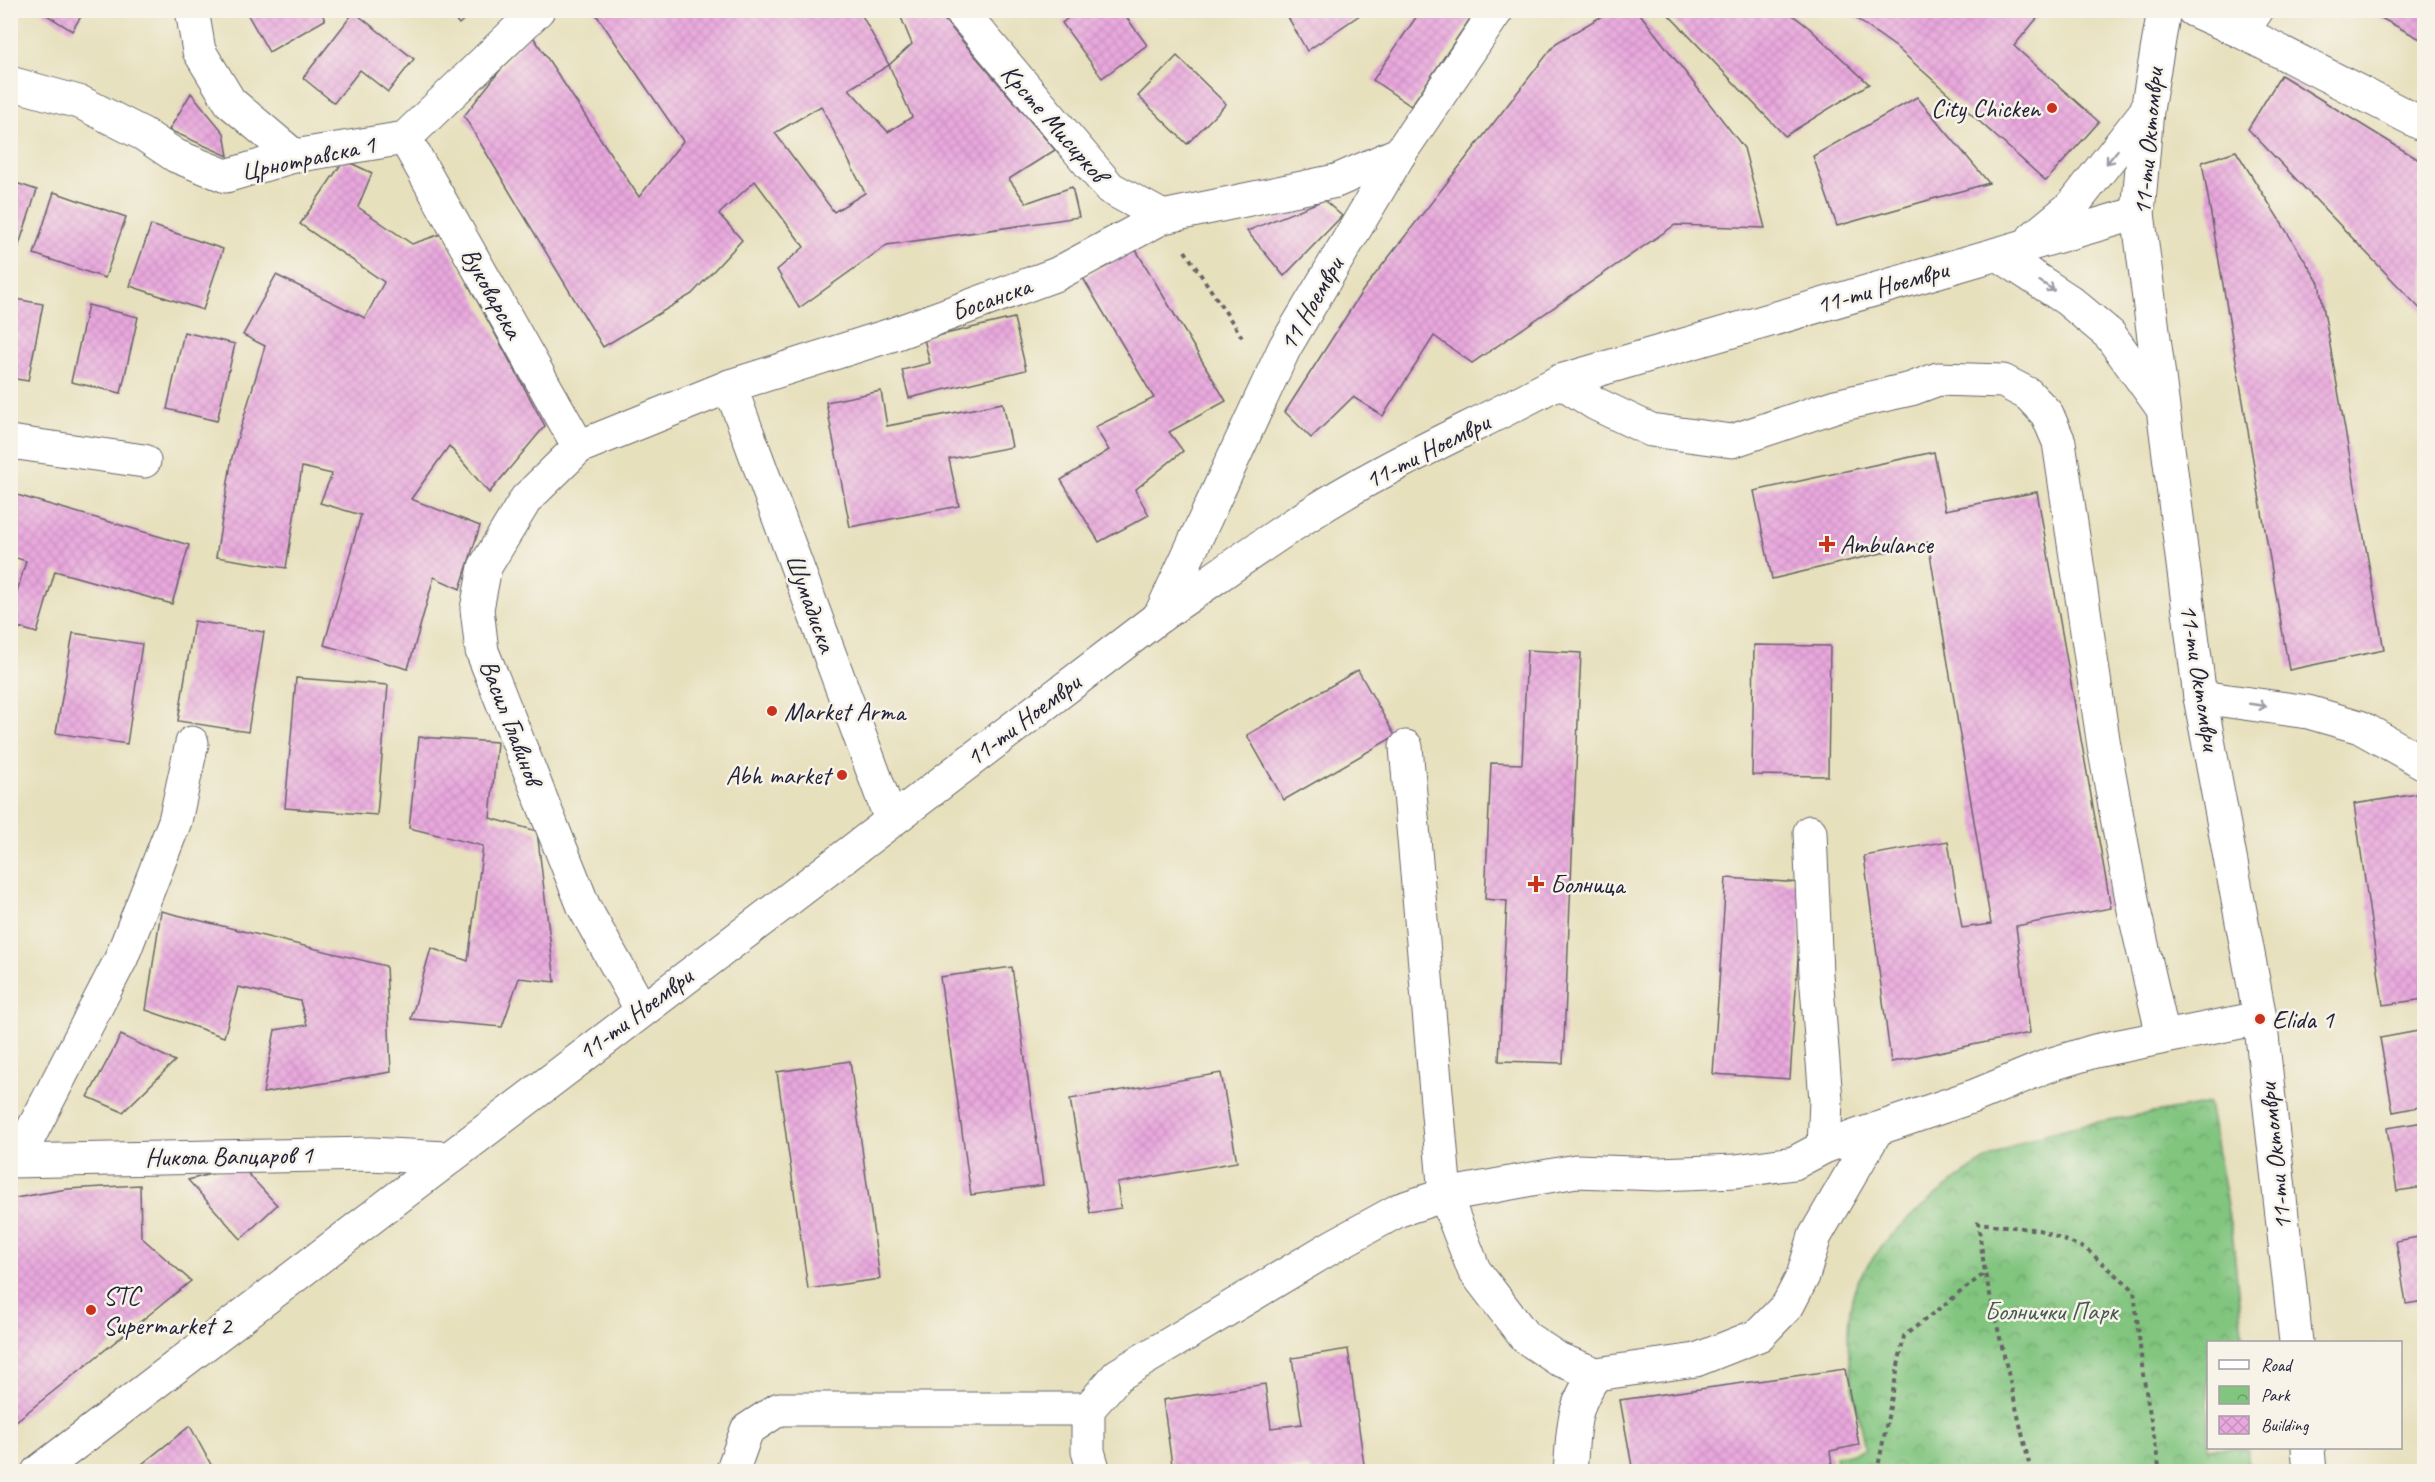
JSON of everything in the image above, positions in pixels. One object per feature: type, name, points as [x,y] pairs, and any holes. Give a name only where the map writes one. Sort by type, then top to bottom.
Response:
[{"type":"street","points":[[192,10],[199,51],[230,102],[294,156]]},
{"type":"street","name":"Црнотравска 1","points":[[10,82],[82,103],[143,134],[176,156],[226,176],[294,156],[405,138],[538,10]]},
{"type":"street","name":"Крсте Мисирков","points":[[960,10],[1110,188],[1162,217]]},
{"type":"street","name":"11 Ноември","points":[[1160,616],[1285,347],[1400,153],[1497,10]]},
{"type":"street","name":"11-ти Октомври","points":[[2164,10],[2146,110],[2138,213],[2200,697],[2260,1018],[2296,1341]]},
{"type":"street","points":[[2193,10],[2249,21],[2424,125]]},
{"type":"street","points":[[2146,110],[2073,205],[2010,250],[2110,335],[2163,410]]},
{"type":"street","name":"Вуковарска","points":[[405,138],[579,447]]},
{"type":"street","name":"Босанска","points":[[579,447],[730,386],[894,334],[1057,274],[1162,217],[1336,181],[1400,153]]},
{"type":"street","name":"11-ти Ноември","points":[[38,1472],[641,1009],[1160,616],[1283,533],[1381,472],[1492,418],[1560,381],[2138,213]]},
{"type":"street","points":[[1560,381],[1596,404],[1651,430],[1732,441],[1835,406],[1911,389],[1938,379],[2003,381],[2028,394],[2047,414],[2060,442],[2104,746],[2134,910],[2163,1036]]},
{"type":"street","name":"Шумадиска","points":[[730,386],[891,820]]},
{"type":"street","points":[[10,442],[144,461]]},
{"type":"street","name":"Васил Главинов","points":[[579,447],[526,499],[485,567],[477,609],[482,651],[584,907],[641,1009]]},
{"type":"street","points":[[2200,697],[2308,712],[2360,727],[2424,763]]},
{"type":"street","points":[[14,1160],[121,959],[175,821],[192,743]]},
{"type":"street","points":[[1406,747],[1444,1195],[1474,1270],[1525,1337],[1558,1359],[1596,1374],[1696,1360],[1759,1335],[1788,1305],[1803,1276],[1815,1236],[1877,1129]]},
{"type":"street","points":[[1810,832],[1816,974],[1826,1100],[1824,1147]]},
{"type":"street","points":[[1094,1472],[1088,1452],[1088,1409],[1118,1375],[1335,1245],[1399,1210],[1444,1195],[1576,1171],[1659,1174],[1736,1171],[1794,1163],[1824,1147],[1977,1095],[2052,1064],[2095,1051],[2260,1018]]},
{"type":"street","name":"Никола Вапцаров 1","points":[[14,1160],[370,1154],[446,1158]]},
{"type":"street","points":[[1570,1472],[1572,1430],[1580,1395],[1596,1374]]},
{"type":"street","points":[[732,1472],[747,1430],[779,1408],[1088,1409]]},
{"type":"street","points":[[2308,1449],[2310,1472]]},
{"type":"path","points":[[1162,217],[1269,378]]},
{"type":"path","points":[[2031,1472],[1985,1273],[1978,1223],[2039,1230],[2086,1249],[2134,1290],[2143,1374],[2160,1472]]},
{"type":"path","points":[[1877,1472],[1904,1336],[1985,1273]]},
{"type":"green space","name":"Болнички Парк","points":[[2209,1103],[2233,1240],[2243,1341],[2207,1341],[2207,1449],[2248,1449],[2248,1471],[1837,1471],[1835,1457],[1865,1450],[1850,1370],[1848,1330],[1854,1291],[1870,1262],[1901,1226],[1922,1206],[1969,1171],[2021,1143],[2080,1125]]},
{"type":"building","points":[[39,10],[85,10],[72,31]]},
{"type":"building","points":[[245,10],[320,10],[325,20],[269,52]]},
{"type":"building","points":[[447,10],[474,10],[459,24]]},
{"type":"building","points":[[593,10],[859,10],[889,65],[912,44],[898,10],[936,10],[1055,150],[1009,179],[1026,203],[1072,187],[1079,217],[887,245],[799,308],[777,270],[804,247],[755,181],[719,214],[742,240],[692,294],[603,347],[464,116],[530,32],[639,197],[683,141]],"holes":[[[889,65],[912,117],[888,132],[849,89]],[[821,106],[865,193],[834,212],[775,133]]]},
{"type":"building","points":[[1078,10],[1121,10],[1147,45],[1102,78],[1062,23]]},
{"type":"building","points":[[1284,10],[1367,10],[1307,51]]},
{"type":"building","points":[[1421,10],[1476,10],[1411,106],[1373,80]]},
{"type":"building","points":[[1612,10],[1637,10],[1744,148],[1765,228],[1675,225],[1472,363],[1434,336],[1383,416],[1353,397],[1311,438],[1285,412],[1363,290],[1556,43]]},
{"type":"building","points":[[1664,10],[1786,10],[1808,27],[1869,84],[1785,136]]},
{"type":"building","points":[[1844,10],[2044,10],[2014,46],[2099,122],[2046,181],[1896,47]]},
{"type":"building","points":[[2366,10],[2424,10],[2424,41]]},
{"type":"building","points":[[354,12],[414,59],[388,92],[360,70],[334,103],[303,78]]},
{"type":"building","points":[[1177,56],[1226,104],[1187,144],[1138,96]]},
{"type":"building","points":[[2281,75],[2424,163],[2424,200],[2420,209],[2424,213],[2424,313],[2248,129]]},
{"type":"building","points":[[191,93],[224,133],[228,156],[169,130]]},
{"type":"building","points":[[1917,97],[1989,183],[1837,226],[1813,156]]},
{"type":"building","points":[[2236,151],[2319,283],[2384,650],[2289,670],[2202,162]]},
{"type":"building","points":[[344,160],[372,173],[358,207],[412,244],[441,234],[545,426],[489,493],[449,446],[411,499],[480,526],[460,589],[434,577],[408,669],[324,645],[361,515],[320,503],[332,474],[302,467],[286,568],[216,557],[232,457],[265,346],[243,335],[276,275],[365,318],[384,282],[300,224]]},
{"type":"building","points":[[10,181],[37,190],[17,251],[10,249]]},
{"type":"building","points":[[54,192],[126,217],[105,278],[34,254]]},
{"type":"building","points":[[1324,200],[1342,216],[1284,276],[1247,231]]},
{"type":"building","points":[[151,225],[223,249],[203,310],[130,286]]},
{"type":"building","points":[[1136,250],[1226,401],[1169,432],[1183,451],[1135,490],[1149,515],[1099,542],[1061,480],[1109,450],[1095,427],[1154,398],[1083,278]]},
{"type":"building","points":[[10,298],[43,304],[28,381],[10,378]]},
{"type":"building","points":[[88,305],[138,317],[121,393],[71,382]]},
{"type":"building","points":[[1014,318],[1026,370],[909,398],[902,370],[930,363],[924,339]]},
{"type":"building","points":[[184,332],[235,344],[217,421],[167,409]]},
{"type":"building","points":[[881,391],[887,426],[1003,403],[1012,447],[949,459],[959,506],[850,527],[826,402]]},
{"type":"building","points":[[1934,452],[1945,510],[2037,492],[2111,908],[2016,926],[2030,1033],[1891,1062],[1864,856],[1948,841],[1962,928],[1991,924],[1928,542],[1772,579],[1754,491]]},
{"type":"building","points":[[10,493],[189,545],[172,604],[55,571],[37,633],[10,625],[10,615],[26,561],[10,556]]},
{"type":"building","points":[[194,621],[264,632],[248,732],[178,721]]},
{"type":"building","points":[[73,633],[142,644],[127,744],[56,733]]},
{"type":"building","points":[[1754,645],[1830,646],[1828,776],[1752,775]]},
{"type":"building","points":[[1527,650],[1581,653],[1563,1063],[1499,1061],[1507,901],[1485,899],[1491,763],[1522,764]]},
{"type":"building","points":[[1358,670],[1395,736],[1284,800],[1247,735]]},
{"type":"building","points":[[296,678],[388,685],[377,815],[285,808]]},
{"type":"building","points":[[419,737],[497,742],[490,818],[537,831],[555,982],[519,978],[502,1027],[411,1019],[431,948],[468,961],[483,846],[409,828]]},
{"type":"building","points":[[2424,793],[2424,999],[2383,1005],[2354,804]]},
{"type":"building","points":[[1726,878],[1803,883],[1790,1079],[1713,1074]]},
{"type":"building","points":[[161,911],[386,966],[391,1072],[263,1093],[275,1030],[307,1025],[300,1001],[238,987],[224,1037],[146,1010]]},
{"type":"building","points":[[1012,967],[1043,1185],[971,1195],[940,977]]},
{"type":"building","points":[[2424,1030],[2424,1106],[2393,1112],[2380,1038]]},
{"type":"building","points":[[121,1035],[175,1061],[123,1112],[88,1097]]},
{"type":"building","points":[[850,1061],[880,1279],[808,1289],[777,1072]]},
{"type":"building","points":[[1221,1073],[1237,1162],[1117,1183],[1121,1208],[1090,1213],[1070,1099]]},
{"type":"building","points":[[2424,1122],[2424,1187],[2397,1191],[2387,1128]]},
{"type":"building","points":[[241,1166],[277,1205],[241,1239],[188,1180]]},
{"type":"building","points":[[140,1185],[141,1237],[191,1281],[10,1426],[10,1199],[67,1189]]},
{"type":"building","points":[[2424,1236],[2424,1301],[2406,1304],[2396,1241]]},
{"type":"building","points":[[1348,1349],[1365,1472],[1309,1472],[1309,1467],[1274,1472],[1173,1472],[1163,1400],[1265,1384],[1271,1428],[1302,1424],[1292,1358]]},
{"type":"building","points":[[1845,1369],[1859,1445],[1830,1451],[1833,1472],[1732,1472],[1731,1469],[1633,1472],[1620,1400]]},
{"type":"building","points":[[190,1426],[215,1472],[132,1472]]},
{"type":"place","name":"City Chicken","points":[[2052,108]]},
{"type":"place","name":"Ambulance","points":[[1827,544]]},
{"type":"place","name":"Market Arma","points":[[772,711]]},
{"type":"place","name":"Abh market","points":[[842,775]]},
{"type":"place","name":"Болница","points":[[1536,884]]},
{"type":"place","name":"Elida 1","points":[[2260,1019]]},
{"type":"place","name":"STC Supermarket 2","points":[[91,1310]]}]
